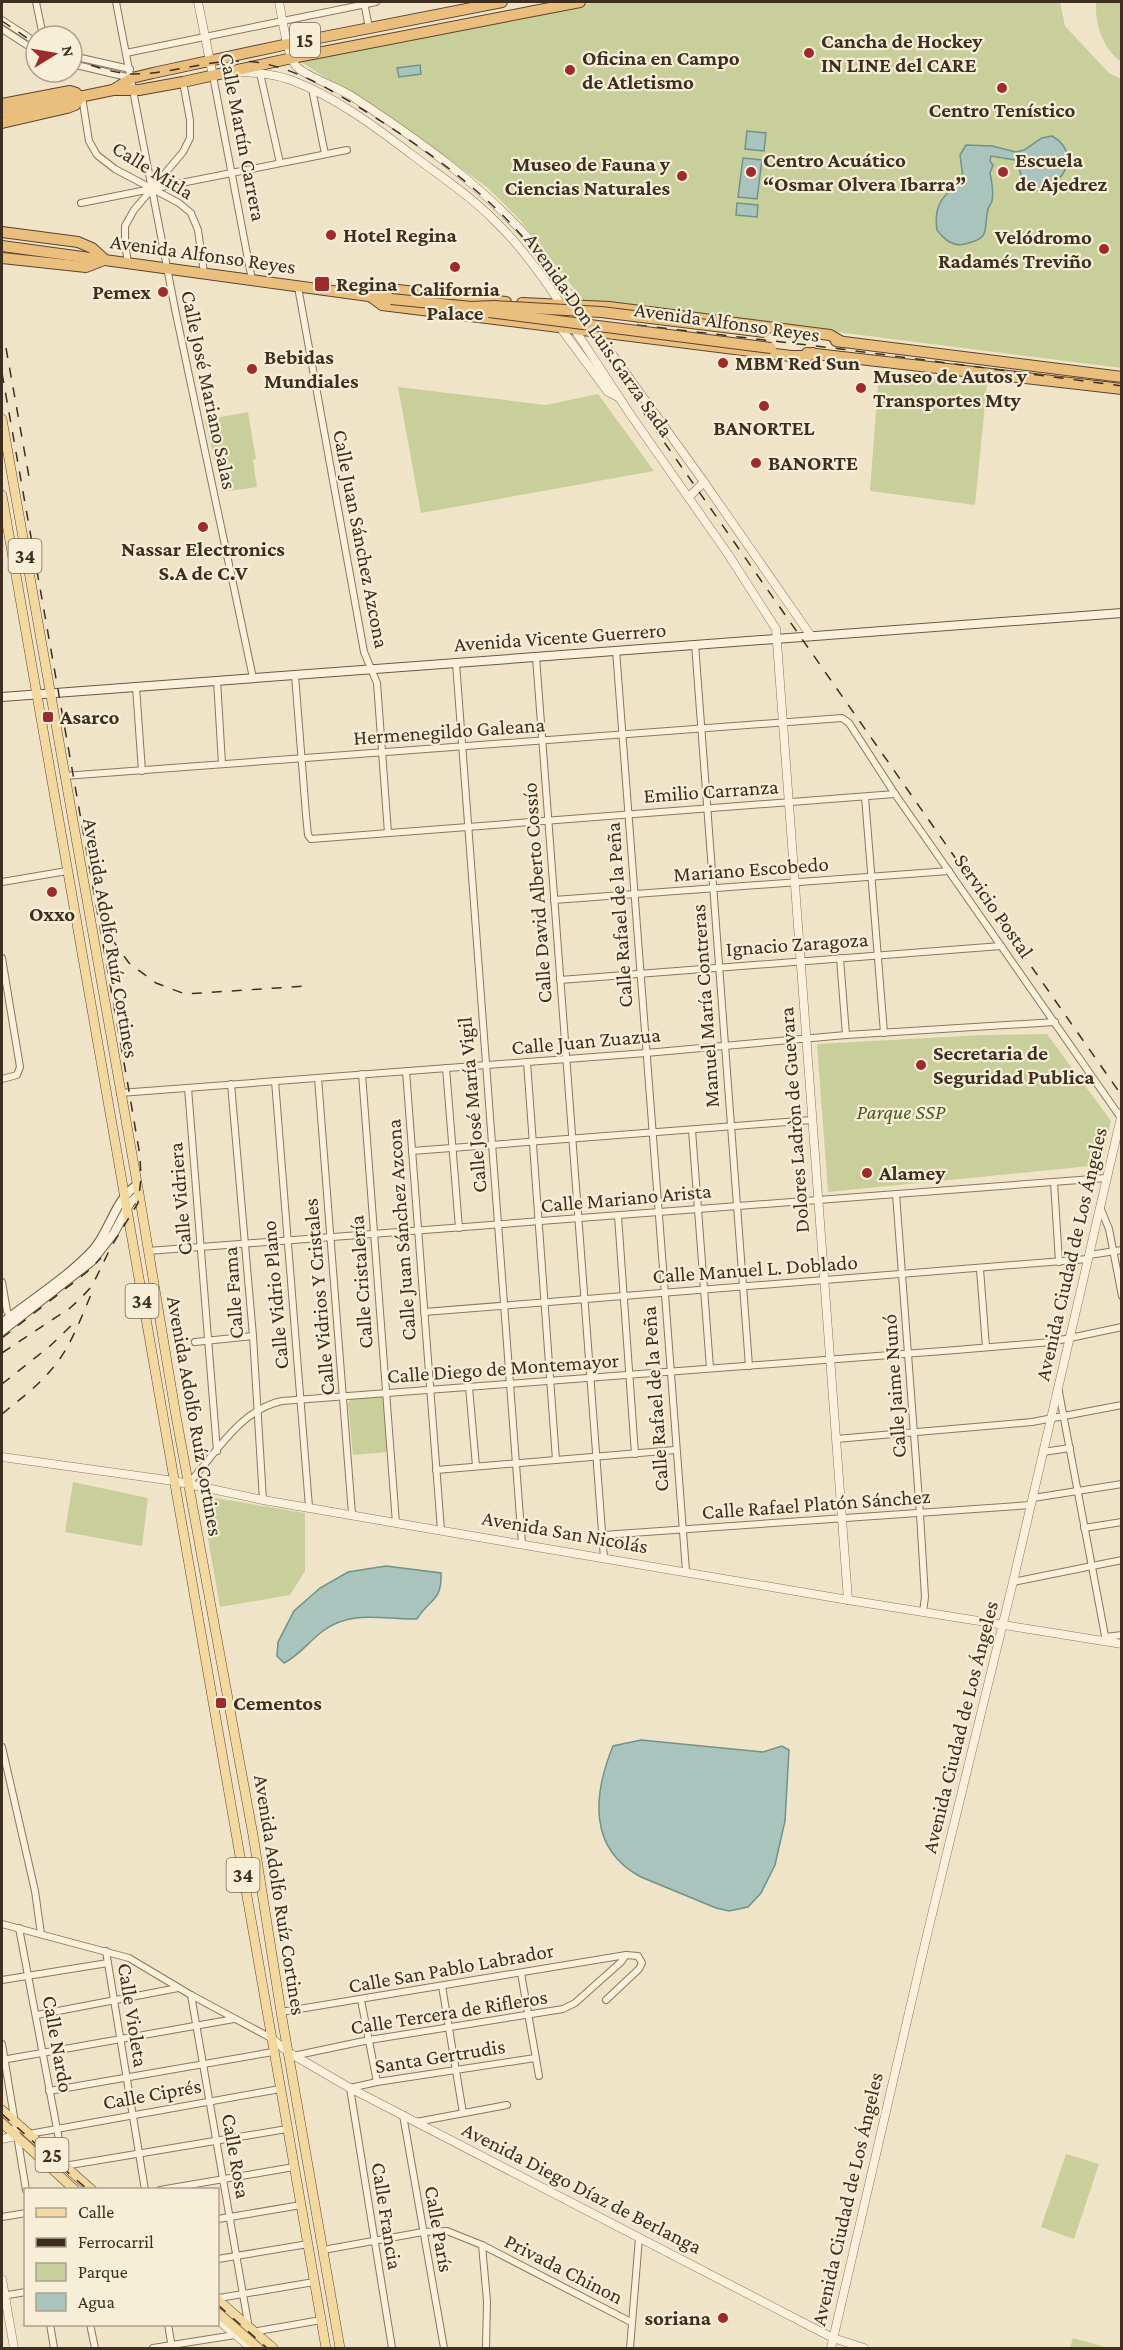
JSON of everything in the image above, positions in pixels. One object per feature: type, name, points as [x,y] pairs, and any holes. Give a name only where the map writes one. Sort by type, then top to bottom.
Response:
[{"type":"highway","name":"15","points":[[113,90],[131,73],[210,60],[502,2]]},
{"type":"highway","points":[[492,18],[507,11],[550,2]]},
{"type":"highway","name":"15","points":[[2,113],[113,90],[134,90],[183,82],[292,58],[580,2]]},
{"type":"highway","points":[[2,104],[70,91],[81,97],[75,105],[68,108],[2,123]]},
{"type":"highway","points":[[2,232],[78,242],[92,248],[104,259],[86,267],[2,258]]},
{"type":"highway","points":[[2,239],[19,242],[30,249]]},
{"type":"highway","name":"Avenida Alfonso Reyes","points":[[2,246],[771,348],[1122,389]]},
{"type":"highway","points":[[813,353],[808,356],[791,356],[382,305],[370,296],[380,290],[389,289],[520,303],[609,307],[830,335],[842,342]]},
{"type":"highway","points":[[520,303],[530,322]]},
{"type":"highway","points":[[556,326],[560,304]]},
{"type":"highway","points":[[574,329],[577,304]]},
{"type":"highway","name":"Avenida Alfonso Reyes","points":[[471,307],[494,306],[601,312],[1122,376]]},
{"type":"highway","points":[[1057,369],[1077,384]]},
{"type":"main road","name":"Avenida Adolfo Ruíz Cortines","points":[[2,419],[188,1484],[237,1744],[280,2012],[290,2054],[340,2349]]},
{"type":"main road","name":"Avenida Adolfo Ruíz Cortines","points":[[2,495],[326,2349]]},
{"type":"main road","name":"Avenida Vicente Guerrero","points":[[2,697],[1122,613]]},
{"type":"main road","points":[[115,1145],[122,1147],[128,1144],[129,1140]]},
{"type":"main road","points":[[2,1323],[6,1313],[88,1255],[106,1233],[125,1197],[138,1190]]},
{"type":"main road","points":[[2,1331],[92,1262],[114,1233],[138,1190]]},
{"type":"main road","points":[[138,1281],[145,1277],[153,1280]]},
{"type":"main road","name":"25","points":[[2,2110],[90,2188]]},
{"type":"main road","name":"25","points":[[2,2123],[66,2185]]},
{"type":"main road","points":[[219,2299],[276,2349]]},
{"type":"main road","points":[[219,2314],[258,2349]]},
{"type":"street","points":[[36,2],[41,24]]},
{"type":"street","name":"Calle José Mariano Salas","points":[[116,2],[168,269],[253,678]]},
{"type":"street","name":"Calle Martín Carrera","points":[[198,2],[252,280]]},
{"type":"street","points":[[279,2],[292,58]]},
{"type":"street","points":[[126,53],[376,2]]},
{"type":"street","points":[[364,3],[369,27]]},
{"type":"street","points":[[2,20],[24,34]]},
{"type":"street","points":[[2,29],[24,43]]},
{"type":"street","name":"Avenida Don Luis Garza Sada","points":[[292,58],[297,68],[333,85],[382,116],[442,159],[486,194],[530,240],[704,482],[811,636]]},
{"type":"street","points":[[84,59],[131,73]]},
{"type":"street","points":[[84,66],[131,73]]},
{"type":"street","name":"Avenida Don Luis Garza Sada","points":[[234,71],[279,77],[312,89],[348,110],[396,142],[480,208],[516,244],[560,304],[618,397],[689,496],[771,618],[777,638]]},
{"type":"street","points":[[260,73],[280,163]]},
{"type":"street","points":[[128,263],[125,226],[135,210],[183,152],[190,138],[190,120],[183,82]]},
{"type":"street","points":[[312,89],[325,154]]},
{"type":"street","name":"Calle Mitla","points":[[81,97],[86,130],[92,149],[115,168],[179,202],[191,213],[198,230],[204,273]]},
{"type":"street","points":[[81,203],[347,150]]},
{"type":"street","name":"Calle Juan Sánchez Azcona","points":[[298,287],[364,652],[377,683],[388,833]]},
{"type":"street","points":[[556,326],[608,392],[618,397]]},
{"type":"street","points":[[689,496],[704,482]]},
{"type":"street","name":"Dolores Ladròn de Guevara","points":[[777,638],[793,882],[848,1600]]},
{"type":"street","name":"Manuel María Contreras","points":[[695,644],[749,1366]]},
{"type":"street","name":"Calle Rafael de la Peña","points":[[616,650],[669,1372],[686,1571]]},
{"type":"street","name":"Calle David Alberto Cossío","points":[[536,657],[604,1558]]},
{"type":"street","name":"Calle José María Vigil","points":[[456,663],[522,1544]]},
{"type":"street","points":[[295,675],[302,759]]},
{"type":"street","points":[[217,680],[222,764]]},
{"type":"street","points":[[136,687],[142,771]]},
{"type":"street","name":"Hermenegildo Galeana","points":[[63,776],[838,717]]},
{"type":"street","name":"Servicio Postal","points":[[838,717],[849,723],[895,794],[1121,1116]]},
{"type":"street","name":"Emilio Carranza","points":[[302,759],[308,835],[314,839],[895,794]]},
{"type":"street","points":[[865,797],[884,1033]]},
{"type":"street","points":[[2,882],[67,871]]},
{"type":"street","name":"Mariano Escobedo","points":[[554,900],[949,871]]},
{"type":"street","name":"Ignacio Zaragoza","points":[[560,980],[1001,946]]},
{"type":"street","points":[[2,958],[3,979],[21,1067],[17,1075],[2,1079]]},
{"type":"street","points":[[840,958],[846,1035]]},
{"type":"street","name":"Calle Juan Zuazua","points":[[120,1093],[646,1053],[805,1038],[1056,1022]]},
{"type":"street","points":[[527,1062],[555,1461]]},
{"type":"street","points":[[446,1068],[459,1228]]},
{"type":"street","name":"Calle Juan Sánchez Azcona","points":[[406,1071],[441,1530]]},
{"type":"street","name":"Calle Cristalería","points":[[362,1074],[396,1523]]},
{"type":"street","name":"Calle Vidrios Y Cristales","points":[[318,1078],[352,1514]]},
{"type":"street","name":"Calle Vidrio Plano","points":[[275,1081],[309,1507]]},
{"type":"street","name":"Calle Fama","points":[[231,1084],[253,1336],[263,1500]]},
{"type":"street","name":"Calle Vidriera","points":[[188,1088],[217,1451]]},
{"type":"street","name":"Avenida Ciudad de Los Ángeles","points":[[831,2349],[1044,1452],[1121,1116]]},
{"type":"street","points":[[412,1151],[812,1120]]},
{"type":"street","points":[[692,1130],[710,1368]]},
{"type":"street","name":"Calle Mariano Arista","points":[[148,1251],[1106,1178]]},
{"type":"street","points":[[1054,1182],[1059,1262]]},
{"type":"street","name":"Calle Jaime Nunó","points":[[896,1194],[915,1433],[925,1597],[923,1612]]},
{"type":"street","points":[[1100,1207],[1106,1219],[1122,1296]]},
{"type":"street","points":[[618,1216],[635,1454]]},
{"type":"street","name":"Calle Manuel L. Doblado","points":[[424,1312],[1059,1262],[1122,1250]]},
{"type":"street","points":[[980,1269],[986,1347]]},
{"type":"street","points":[[2,1282],[6,1313]]},
{"type":"street","name":"Calle Diego de Montemayor","points":[[188,1484],[235,1428],[257,1410],[274,1403],[300,1399],[1051,1342],[1122,1327]]},
{"type":"street","points":[[195,1342],[253,1336]]},
{"type":"street","points":[[469,1387],[476,1466]]},
{"type":"street","points":[[1058,1387],[1090,1566],[1106,1639],[1122,1635]]},
{"type":"street","points":[[836,1439],[1032,1422],[1122,1405]]},
{"type":"street","points":[[1044,1452],[1070,1448]]},
{"type":"street","points":[[436,1470],[675,1450]]},
{"type":"street","name":"Avenida San Nicolás","points":[[2,1457],[174,1481],[263,1500],[396,1523],[848,1600],[1106,1639],[1122,1644]]},
{"type":"street","name":"Calle Rafael Platón Sánchez","points":[[603,1536],[920,1514],[1032,1502],[1122,1484]]},
{"type":"street","points":[[1084,1528],[1122,1522]]},
{"type":"street","points":[[1013,1582],[1122,1560]]},
{"type":"street","points":[[2,1747],[36,1898],[41,1934]]},
{"type":"street","points":[[2,1924],[129,1958],[191,1995],[271,2038]]},
{"type":"street","name":"Calle Nardo","points":[[19,1928],[30,1975],[64,2166]]},
{"type":"street","name":"Calle Violeta","points":[[106,1952],[146,2188]]},
{"type":"street","points":[[606,2000],[641,1966],[642,1960],[638,1956],[626,1955]]},
{"type":"street","name":"Calle San Pablo Labrador","points":[[280,2012],[626,1955]]},
{"type":"street","name":"Calle Tercera de Rifleros","points":[[290,2054],[570,2007],[626,1955]]},
{"type":"street","points":[[2,1980],[108,1963]]},
{"type":"street","points":[[521,1973],[538,2076]]},
{"type":"street","points":[[442,1986],[463,2113]]},
{"type":"street","points":[[37,2014],[179,1988]]},
{"type":"street","name":"Calle Rosa","points":[[191,1995],[248,2323]]},
{"type":"street","points":[[361,2000],[377,2082]]},
{"type":"street","points":[[3,2059],[234,2019]]},
{"type":"street","name":"Avenida Diego Díaz de Berlanga","points":[[271,2038],[290,2054],[414,2122],[833,2338],[864,2349]]},
{"type":"street","points":[[2,2044],[26,2188]]},
{"type":"street","points":[[49,2091],[273,2052]]},
{"type":"street","name":"Avenida Diego Díaz de Berlanga","points":[[273,2052],[290,2054]]},
{"type":"street","name":"Santa Gertrudis","points":[[350,2088],[535,2058]]},
{"type":"street","name":"Calle Francia","points":[[350,2088],[392,2349]]},
{"type":"street","name":"Calle Ciprés","points":[[29,2134],[280,2089]]},
{"type":"street","points":[[414,2122],[507,2105]]},
{"type":"street","name":"Calle París","points":[[402,2115],[444,2349]]},
{"type":"street","points":[[64,2166],[287,2129]]},
{"type":"street","points":[[2,2139],[16,2136]]},
{"type":"street","points":[[173,2188],[294,2167]]},
{"type":"street","points":[[219,2219],[301,2205]]},
{"type":"street","points":[[2,2217],[24,2213]]},
{"type":"street","name":"Privada Chinon","points":[[323,2250],[423,2232],[454,2233],[482,2245],[631,2322]]},
{"type":"street","points":[[630,2349],[639,2238]]},
{"type":"street","points":[[219,2259],[308,2244]]},
{"type":"street","points":[[482,2245],[487,2301],[486,2349]]},
{"type":"street","points":[[2,2279],[3,2296],[14,2349]]},
{"type":"street","points":[[219,2298],[314,2282]]},
{"type":"street","points":[[3,2296],[24,2292]]},
{"type":"street","points":[[219,2299],[276,2349]]},
{"type":"street","points":[[258,2331],[321,2320]]},
{"type":"street","points":[[219,2321],[251,2349]]},
{"type":"street","points":[[50,2326],[54,2349]]},
{"type":"street","points":[[90,2326],[95,2349]]},
{"type":"street","points":[[168,2326],[172,2347]]},
{"type":"street","points":[[153,2349],[235,2334]]},
{"type":"green space","points":[[596,2],[1060,2],[1065,26],[1109,73],[1121,79],[1121,368],[583,300],[520,220],[487,187],[393,120],[299,61]]},
{"type":"green space","points":[[1096,2],[1121,2],[1121,62],[1104,43],[1098,28]]},
{"type":"green space","points":[[879,371],[987,384],[975,505],[870,491]]},
{"type":"green space","points":[[398,387],[546,405],[598,394],[654,471],[421,513]]},
{"type":"green space","points":[[248,412],[256,459],[253,460],[257,487],[222,492],[205,420]]},
{"type":"green space","name":"Parque SSP","points":[[1047,1034],[1111,1121],[1101,1165],[828,1192],[817,1044]]},
{"type":"green space","points":[[381,1396],[385,1400],[389,1452],[353,1455],[348,1403],[351,1399]]},
{"type":"green space","points":[[73,1482],[148,1498],[142,1546],[65,1532]]},
{"type":"green space","points":[[204,1496],[305,1513],[305,1571],[290,1595],[220,1607],[201,1499]]},
{"type":"green space","points":[[1066,2154],[1099,2164],[1074,2239],[1041,2227]]},
{"type":"green space","points":[[1073,2338],[1109,2348],[1070,2348]]},
{"type":"water","points":[[420,65],[421,74],[399,77],[397,68]]},
{"type":"water","points":[[747,131],[766,133],[764,151],[745,149]]},
{"type":"water","points":[[1052,136],[1063,145],[1067,155],[1067,165],[1055,183],[1035,191],[1024,189],[1015,160],[991,156],[990,161],[993,165],[990,173],[993,197],[988,209],[983,236],[974,242],[960,245],[949,241],[937,230],[937,213],[941,201],[963,179],[960,155],[966,145],[992,146],[1016,152],[1024,150],[1042,138]]},
{"type":"water","points":[[743,158],[762,160],[757,199],[738,197]]},
{"type":"water","points":[[737,203],[758,205],[757,217],[736,215]]},
{"type":"water","points":[[386,1566],[441,1573],[440,1589],[437,1595],[417,1619],[368,1617],[345,1620],[323,1631],[284,1663],[277,1656],[278,1642],[294,1611],[320,1588],[348,1572]]},
{"type":"water","points":[[641,1740],[763,1752],[782,1746],[789,1750],[785,1821],[775,1865],[761,1893],[748,1907],[729,1911],[716,1908],[641,1877],[611,1852],[600,1819],[601,1783],[613,1746]]},
{"type":"railway","points":[[2,21],[24,36]]},
{"type":"railway","points":[[84,63],[126,74],[240,61],[285,69],[326,88],[385,124],[442,164],[496,209],[529,245],[562,287],[634,399],[1122,1096]]},
{"type":"railway","points":[[637,325],[1122,386]]},
{"type":"railway","points":[[6,348],[29,477]]},
{"type":"railway","points":[[2,373],[129,1091],[140,1156],[141,1179],[138,1203],[111,1247],[92,1286],[70,1308],[2,1353]]},
{"type":"railway","points":[[92,836],[102,889]]},
{"type":"railway","points":[[106,921],[111,938],[129,963],[156,983],[185,994],[307,986]]},
{"type":"railway","points":[[2,1338],[87,1272],[101,1258]]},
{"type":"railway","points":[[2,1414],[40,1382],[58,1361],[75,1332],[93,1290]]},
{"type":"railway","points":[[2,1384],[50,1346],[75,1322]]},
{"type":"railway","points":[[2,2114],[86,2188]]},
{"type":"railway","points":[[219,2306],[267,2348]]},
{"type":"place","name":"Cancha de Hockey IN LINE del CARE","points":[[809,53]]},
{"type":"place","name":"Oficina en Campo de Atletismo","points":[[570,70]]},
{"type":"place","name":"Centro Tenístico","points":[[1002,88]]},
{"type":"place","name":"Centro Acuático “Osmar Olvera Ibarra”","points":[[751,172]]},
{"type":"place","name":"Escuela de Ajedrez","points":[[1003,172]]},
{"type":"place","name":"Museo de Fauna y Ciencias Naturales","points":[[682,176]]},
{"type":"place","name":"Hotel Regina","points":[[331,235]]},
{"type":"place","name":"Velódromo Radamés Treviño","points":[[1104,249]]},
{"type":"place","name":"California Palace","points":[[455,267]]},
{"type":"place","name":"Regina","points":[[322,284]]},
{"type":"place","name":"Pemex","points":[[163,292]]},
{"type":"place","name":"MBM Red Sun","points":[[723,363]]},
{"type":"place","name":"Bebidas Mundiales","points":[[252,369]]},
{"type":"place","name":"Museo de Autos y Transportes Mty","points":[[861,388]]},
{"type":"place","name":"BANORTEL","points":[[764,406]]},
{"type":"place","name":"BANORTE","points":[[756,463]]},
{"type":"place","name":"Nassar Electronics S.A de C.V","points":[[203,527]]},
{"type":"place","name":"Asarco","points":[[48,717]]},
{"type":"place","name":"Oxxo","points":[[52,892]]},
{"type":"place","name":"Secretaria de Seguridad Publica","points":[[921,1065]]},
{"type":"place","name":"Alamey","points":[[867,1173]]},
{"type":"place","name":"Cementos","points":[[221,1703]]},
{"type":"place","name":"soriana","points":[[723,2318]]}]
